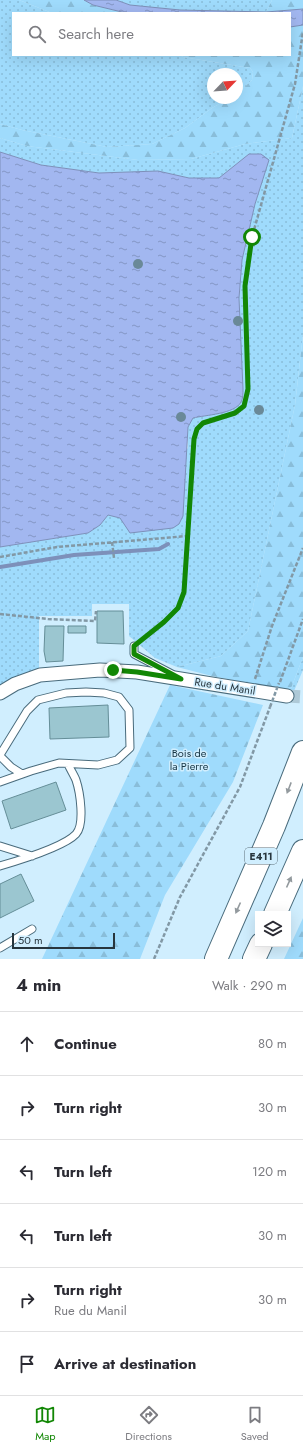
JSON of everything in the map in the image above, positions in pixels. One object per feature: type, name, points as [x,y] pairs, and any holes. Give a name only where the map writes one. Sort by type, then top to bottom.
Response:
[{"type":"highway","name":"E411","points":[[216,959],[274,826],[303,752]]},
{"type":"highway","points":[[276,911],[303,851]]},
{"type":"highway","points":[[254,959],[260,947]]},
{"type":"street","name":"Rue du Manil","points":[[0,693],[28,678],[40,675],[63,672],[113,670],[137,672],[287,696]]},
{"type":"lane","points":[[134,646],[134,654],[181,679]]},
{"type":"lane","points":[[0,782],[22,774],[59,764],[98,765],[117,760],[130,748],[129,710],[119,697],[104,693],[66,692],[38,700],[27,711],[0,756],[11,767],[22,774]]},
{"type":"lane","points":[[0,866],[32,856],[65,842],[76,834],[81,823],[80,808],[76,780],[68,764]]},
{"type":"lane","points":[[0,846],[32,856]]},
{"type":"lane","points":[[0,948],[32,929]]},
{"type":"path","points":[[134,646],[164,622],[178,608],[184,592],[194,439],[197,429],[203,423],[235,413],[244,406],[248,389],[245,286],[252,237],[295,84],[303,32]]},
{"type":"path","points":[[0,557],[57,547],[187,536]]},
{"type":"path","points":[[112,542],[114,558]]},
{"type":"path","points":[[254,691],[258,669],[272,626],[303,548]]},
{"type":"path","points":[[0,614],[48,619],[95,621],[96,611]]},
{"type":"path","points":[[154,959],[180,896],[240,787],[303,619]]},
{"type":"green space","points":[[0,0],[19,0],[49,12],[12,12],[12,56],[182,56],[250,68],[253,72],[252,80],[243,88],[243,68],[207,68],[207,104],[219,104],[185,128],[152,144],[107,147],[22,130],[0,124]]},
{"type":"green space","points":[[19,0],[84,0],[93,5],[122,12],[49,12]]},
{"type":"green space","points":[[116,0],[272,0],[266,12],[180,10],[130,5]]},
{"type":"green space","points":[[272,0],[303,0],[303,9],[266,12]]},
{"type":"green space","points":[[303,25],[303,86],[292,138],[245,144],[191,159],[138,160],[27,146],[0,138],[0,124],[22,130],[107,147],[152,144],[185,128],[219,104],[243,104],[243,88],[252,80],[253,72],[250,68],[182,56],[291,56],[291,27]]},
{"type":"green space","points":[[303,86],[303,334],[295,405],[248,631],[221,656],[177,667],[155,658],[129,636],[129,604],[92,604],[92,616],[39,616],[39,668],[10,680],[0,686],[0,547],[88,533],[100,525],[108,515],[120,518],[188,448],[188,427],[193,418],[233,409],[242,401],[243,389],[239,298],[242,260],[255,204],[268,161],[249,154],[219,178],[189,178],[158,171],[99,173],[41,165],[0,152],[0,138],[27,146],[138,160],[191,159],[245,144],[292,138]]},
{"type":"green space","points":[[303,334],[303,657],[290,691],[212,676],[177,667],[221,656],[248,631],[295,405]]},
{"type":"green space","points":[[303,657],[303,670],[294,691],[290,691]]},
{"type":"green space","name":"Bois de la Pierre","points":[[170,685],[263,705],[233,782],[165,895],[140,959],[42,959]]},
{"type":"green space","points":[[303,918],[303,959],[284,959],[290,947],[291,947]]},
{"type":"water","points":[[84,0],[116,0],[130,5],[180,10],[266,12],[122,12],[93,5]]},
{"type":"water","points":[[303,9],[303,25],[291,27],[291,12],[266,12]]},
{"type":"water","points":[[0,152],[41,165],[99,173],[158,171],[189,178],[219,178],[249,154],[261,154],[269,160],[255,204],[242,260],[239,298],[243,396],[238,406],[233,409],[226,412],[193,418],[188,427],[183,516],[179,524],[173,528],[130,533],[120,518],[108,515],[100,525],[88,533],[0,547]]},
{"type":"building","points":[[97,611],[123,611],[124,644],[97,643]]},
{"type":"building","points":[[45,626],[64,626],[63,661],[46,662],[44,651]]},
{"type":"building","points":[[68,626],[86,626],[86,633],[68,633]]},
{"type":"building","points":[[108,705],[109,737],[50,739],[49,708]]},
{"type":"building","points":[[56,782],[66,810],[11,829],[2,801]]},
{"type":"building","points":[[21,874],[34,901],[0,918],[0,884]]},
{"type":"waterway","points":[[0,567],[74,555],[159,549],[168,544]]},
{"type":"tunnel","points":[[287,696],[303,697]]},
{"type":"route","points":[[113,670],[181,679],[134,654],[134,646],[164,622],[178,608],[184,592],[194,439],[197,429],[203,423],[235,413],[244,406],[248,389],[245,286],[252,237]]}]
